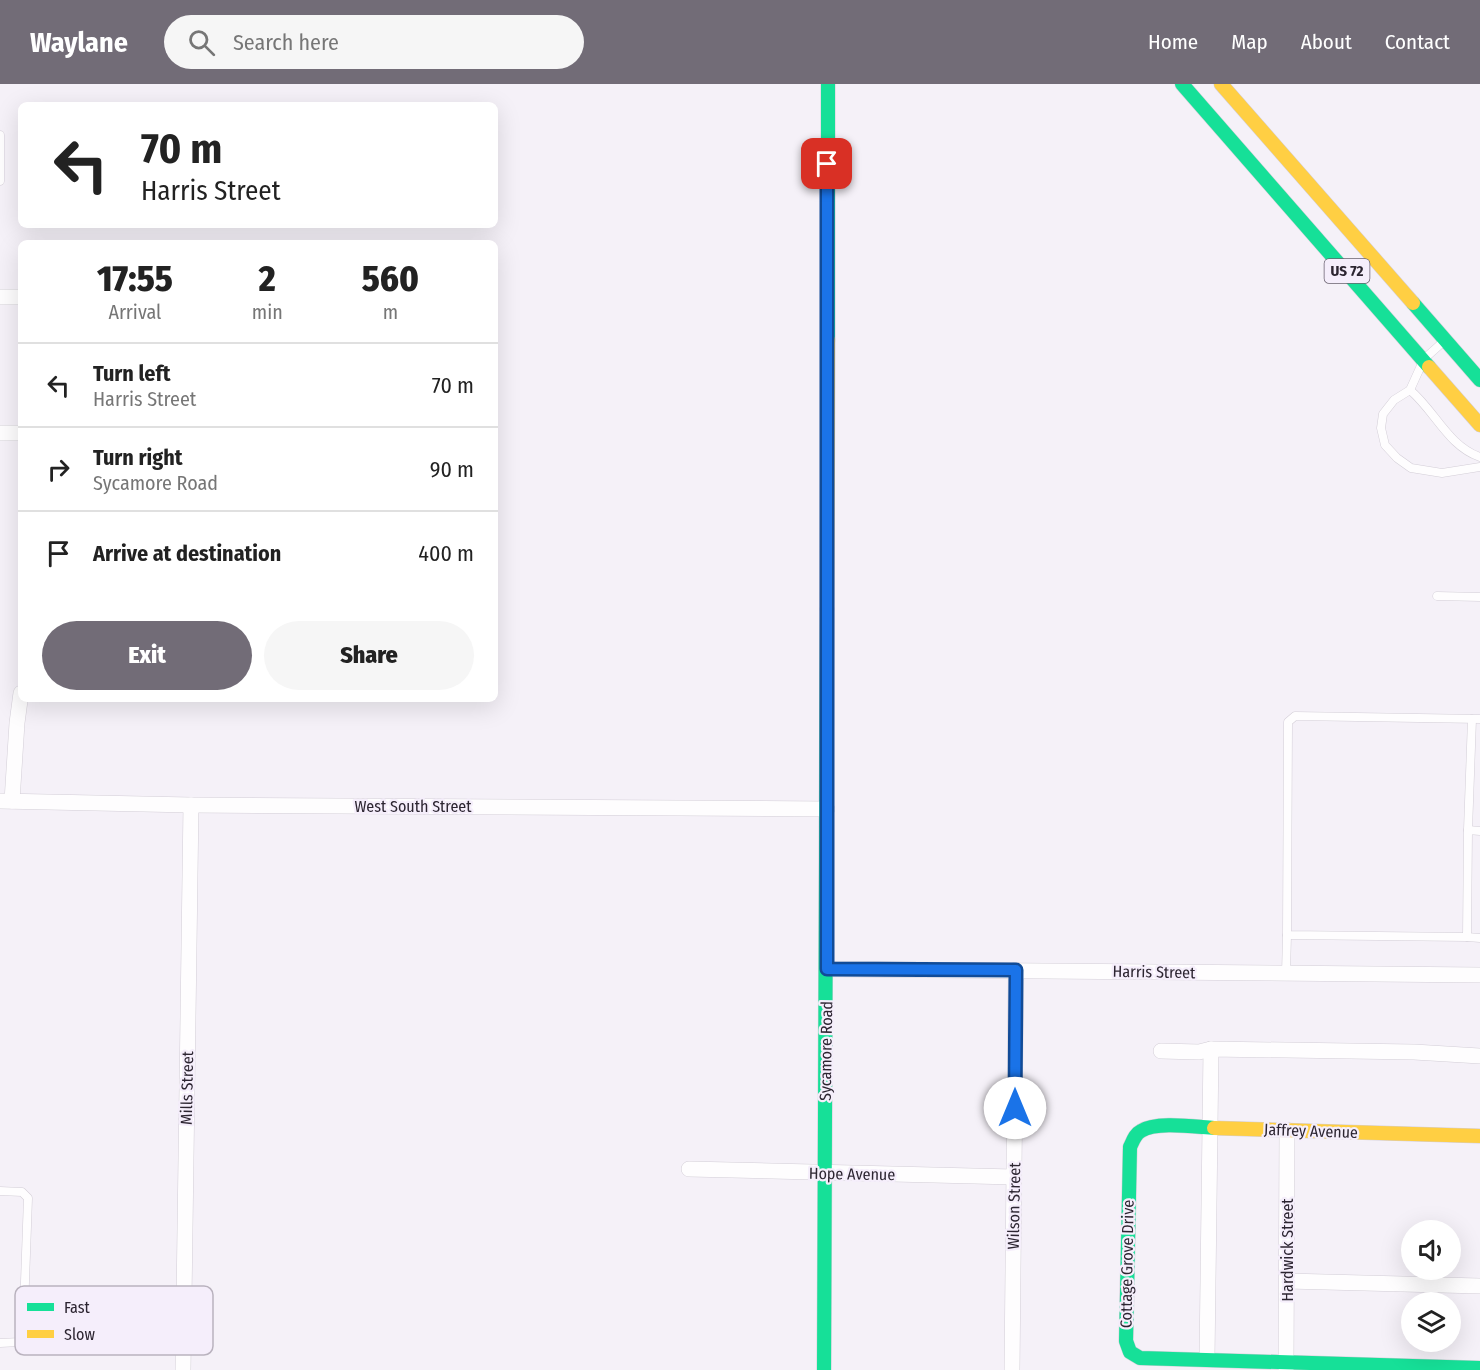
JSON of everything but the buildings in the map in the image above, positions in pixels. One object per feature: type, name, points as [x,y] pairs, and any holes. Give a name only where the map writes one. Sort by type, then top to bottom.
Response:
[{"type":"street","name":"Sycamore Road","points":[[824,1370],[828,84]]},
{"type":"street","name":"US 72","points":[[1182,84],[1224,109],[1446,340],[1480,380]]},
{"type":"street","name":"US 72","points":[[1221,84],[1224,109],[1424,359],[1480,425]]},
{"type":"street","points":[[0,297],[18,297]]},
{"type":"street","points":[[0,433],[18,433]]},
{"type":"street","points":[[6,801],[20,702]]},
{"type":"street","name":"West South Street","points":[[6,801],[191,805],[827,809]]},
{"type":"street","name":"Mills Street","points":[[184,1286],[191,805]]},
{"type":"street","name":"Harris Street","points":[[827,969],[1480,975]]},
{"type":"street","name":"Wilson Street","points":[[1012,1370],[1016,970]]},
{"type":"street","points":[[1161,1051],[1199,1052],[1211,1049],[1414,1052],[1480,1056]]},
{"type":"street","points":[[1207,1359],[1211,1049]]},
{"type":"street","name":"Jaffrey Avenue","points":[[1142,1128],[1158,1126],[1480,1136]]},
{"type":"street","name":"Cottage Grove Drive","points":[[1142,1128],[1134,1137],[1130,1147],[1126,1341],[1132,1355],[1140,1358],[1207,1359],[1286,1367],[1480,1368]]},
{"type":"street","name":"Hardwick Street","points":[[1286,1367],[1287,1130]]},
{"type":"street","name":"Hope Avenue","points":[[689,1169],[1014,1177]]},
{"type":"street","points":[[1287,1281],[1480,1286]]},
{"type":"street","name":"Mills Street","points":[[183,1355],[183,1370]]},
{"type":"lane","points":[[0,135],[0,181]]},
{"type":"lane","points":[[1446,340],[1424,359],[1410,390],[1394,400],[1383,414],[1381,428],[1385,445],[1397,458],[1412,468],[1442,473],[1480,467]]},
{"type":"lane","points":[[1410,390],[1422,400],[1448,435],[1470,453],[1480,457]]},
{"type":"lane","points":[[1437,596],[1480,597]]},
{"type":"lane","points":[[1286,973],[1288,722],[1295,716],[1476,719],[1468,830],[1467,937]]},
{"type":"lane","points":[[1468,830],[1480,831]]},
{"type":"lane","points":[[1287,935],[1480,938]]},
{"type":"lane","points":[[0,1191],[22,1192],[28,1198],[25,1286]]},
{"type":"lane","points":[[0,1343],[15,1342]]},
{"type":"traffic: fast","points":[[828,84],[828,340]]},
{"type":"traffic: fast","points":[[1182,84],[1429,367]]},
{"type":"traffic: fast","points":[[1413,303],[1480,380]]},
{"type":"traffic: fast","points":[[824,1370],[827,609]]},
{"type":"traffic: fast","points":[[1214,1128],[1156,1126],[1137,1134],[1130,1147],[1126,1341],[1130,1352],[1140,1358],[1480,1368]]},
{"type":"traffic: slow","points":[[1221,84],[1413,303]]},
{"type":"traffic: slow","points":[[827,609],[828,340]]},
{"type":"traffic: slow","points":[[1429,367],[1480,425]]},
{"type":"traffic: slow","points":[[1214,1128],[1480,1136]]},
{"type":"route","points":[[827,164],[827,969],[1016,970],[1015,1108]]}]
